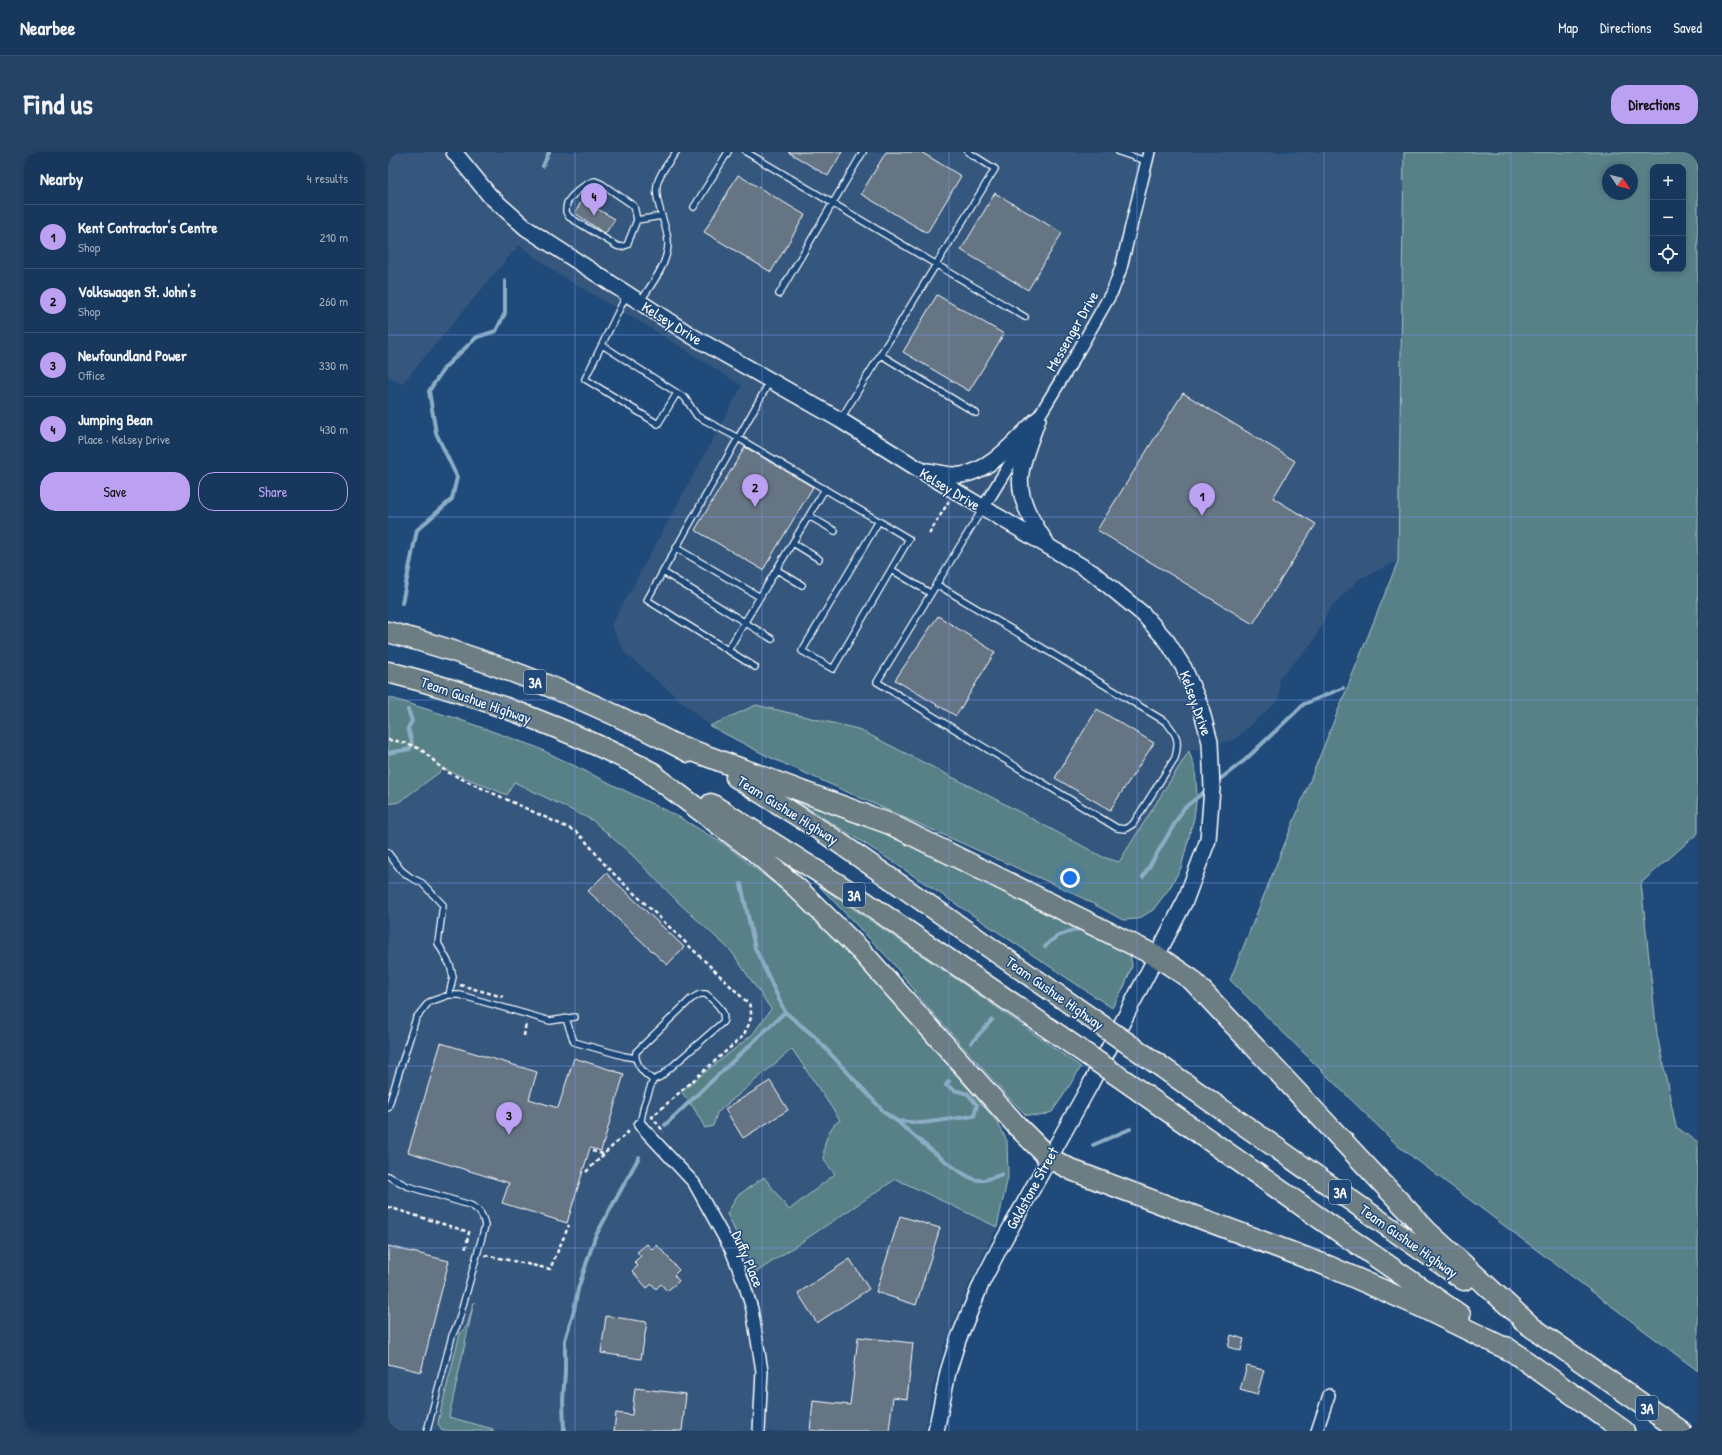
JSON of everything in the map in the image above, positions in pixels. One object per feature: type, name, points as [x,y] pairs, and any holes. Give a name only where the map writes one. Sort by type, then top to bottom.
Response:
[{"type":"highway","name":"Team Gushue Highway","points":[[388,632],[465,656],[529,679],[604,711],[677,745],[728,772],[778,802],[828,835],[1146,1056],[1681,1431]]},
{"type":"highway","name":"Team Gushue Highway","points":[[388,672],[459,692],[581,738],[641,766],[709,803],[775,843],[852,893],[1131,1085],[1318,1218],[1516,1354],[1624,1431]]},
{"type":"highway","points":[[677,745],[890,824],[1158,957],[1192,980],[1428,1232],[1534,1329]]},
{"type":"highway","points":[[641,766],[754,851],[797,888],[862,952],[1018,1127],[1049,1158],[1074,1171],[1328,1266],[1416,1305],[1516,1354]]},
{"type":"main road","name":"Kelsey Drive","points":[[454,152],[490,196],[526,228],[692,336],[840,420],[983,508],[1093,572],[1143,614],[1167,641],[1184,668],[1200,705],[1210,742],[1212,788],[1208,840],[1186,901],[1158,957]]},
{"type":"main road","points":[[920,470],[959,475],[973,471],[986,465],[999,456],[1038,418]]},
{"type":"main road","points":[[1038,418],[1021,473],[1021,485],[1026,507],[1048,546]]},
{"type":"main road","name":"Goldstone Street","points":[[936,1431],[948,1372],[969,1312],[1000,1247],[1158,957]]},
{"type":"street","name":"Messenger Drive","points":[[983,508],[1113,290],[1121,268],[1147,157]]},
{"type":"street","name":"Duffy Place","points":[[640,1124],[694,1183],[731,1250],[744,1283],[752,1309],[762,1371],[759,1431]]},
{"type":"street","points":[[1317,1431],[1329,1395]]},
{"type":"lane","points":[[640,302],[655,279],[664,261],[668,242],[658,201],[657,181],[676,152]]},
{"type":"lane","points":[[694,207],[728,152]]},
{"type":"lane","points":[[746,152],[833,202],[1025,317]]},
{"type":"lane","points":[[779,294],[863,152]]},
{"type":"lane","points":[[840,420],[995,169],[968,152]]},
{"type":"lane","points":[[1119,152],[1147,157]]},
{"type":"lane","points":[[595,182],[602,184],[634,206],[637,220],[626,245],[621,247],[570,217],[566,212],[566,206],[568,201],[582,187],[595,182]]},
{"type":"lane","points":[[637,220],[662,216]]},
{"type":"lane","points":[[627,294],[585,379],[658,424],[676,393]]},
{"type":"lane","points":[[602,345],[685,398],[697,416],[738,438],[909,539],[833,669],[802,651],[878,521]]},
{"type":"lane","points":[[881,355],[976,413]]},
{"type":"lane","points":[[755,667],[647,600],[770,381]]},
{"type":"lane","points":[[728,650],[825,489]]},
{"type":"lane","points":[[936,584],[1166,722],[1176,735],[1178,747],[1175,758],[1133,824],[1125,829],[1117,828],[877,682],[930,593],[983,508]]},
{"type":"lane","points":[[809,516],[835,531]]},
{"type":"lane","points":[[793,543],[819,559]]},
{"type":"lane","points":[[676,548],[760,597]]},
{"type":"lane","points":[[777,570],[802,585]]},
{"type":"lane","points":[[892,570],[930,593]]},
{"type":"lane","points":[[662,572],[772,639]]},
{"type":"lane","points":[[388,853],[401,870],[410,877],[422,883],[443,905],[438,943],[450,965],[453,977],[449,995]]},
{"type":"lane","points":[[640,1124],[644,1105],[653,1080],[660,1077],[719,1027],[725,1017],[723,1012],[706,994],[700,994],[691,999],[636,1052],[635,1058],[644,1074],[653,1080]]},
{"type":"lane","points":[[388,1108],[416,1018],[429,1002],[449,995],[460,995],[550,1021],[575,1017]]},
{"type":"lane","points":[[566,1019],[574,1042],[635,1058]]},
{"type":"lane","points":[[388,1176],[407,1186],[470,1205],[479,1210],[484,1218],[485,1226],[458,1323],[452,1336],[427,1431]]},
{"type":"path","points":[[929,534],[955,490]]},
{"type":"path","points":[[388,740],[404,743],[419,749],[426,753],[441,768],[575,832],[588,844],[610,870],[749,1004],[751,1018],[743,1036],[652,1117]]},
{"type":"path","points":[[586,1172],[629,1132]]},
{"type":"path","points":[[592,1151],[604,1154]]},
{"type":"path","points":[[388,1207],[469,1232],[465,1251]]},
{"type":"path","points":[[486,1255],[550,1269],[569,1225]]},
{"type":"shaded area","points":[[388,152],[1404,152],[1398,561],[1359,579],[1330,608],[1312,644],[1280,677],[1279,700],[1234,740],[1189,751],[1119,862],[1103,857],[756,705],[710,726],[626,654],[611,626],[742,386],[657,332],[558,274],[519,245],[402,384],[388,376]]},
{"type":"shaded area","points":[[444,769],[507,795],[514,782],[592,820],[631,854],[680,904],[731,952],[771,1009],[792,1049],[840,1121],[825,1160],[835,1174],[789,1210],[764,1177],[737,1196],[727,1214],[755,1273],[896,1179],[997,1227],[967,1289],[944,1346],[932,1391],[925,1431],[388,1431],[388,804],[399,802]]},
{"type":"green space","points":[[1404,152],[1698,152],[1698,833],[1641,883],[1657,1034],[1676,1127],[1698,1142],[1698,1371],[1398,1146],[1230,980],[1398,561]]},
{"type":"green space","points":[[388,697],[458,719],[536,747],[681,818],[727,846],[800,904],[852,956],[998,1123],[1007,1141],[1008,1177],[997,1227],[896,1179],[755,1273],[727,1214],[737,1196],[764,1177],[789,1210],[835,1174],[825,1161],[824,1150],[826,1138],[832,1128],[840,1120],[792,1049],[717,1113],[713,1126],[705,1128],[695,1110],[681,1091],[752,1035],[771,1009],[731,951],[680,904],[631,854],[592,820],[514,782],[507,795],[444,769],[399,802],[388,804]]},
{"type":"green space","points":[[756,705],[858,729],[1001,802],[1103,857],[1119,862],[1189,751],[1195,769],[1197,794],[1194,818],[1181,868],[1169,889],[1153,910],[1138,919],[1123,920],[1073,893],[767,756],[710,726]]},
{"type":"green space","points":[[765,781],[937,855],[1130,953],[1132,966],[1125,985],[1112,1008],[878,852]]},
{"type":"green space","points":[[817,884],[978,994],[1081,1067],[1052,1112],[1040,1116],[1026,1115],[926,1005],[891,961]]},
{"type":"green space","points":[[474,1302],[449,1417],[493,1429],[493,1431],[442,1431],[438,1424],[439,1418],[459,1337],[461,1332],[467,1326]]},
{"type":"building","points":[[788,152],[842,152],[828,176]]},
{"type":"building","points":[[886,152],[921,152],[961,176],[927,233],[861,194]]},
{"type":"building","points":[[738,175],[805,215],[771,272],[704,232]]},
{"type":"building","points":[[995,193],[1062,233],[1028,290],[961,250]]},
{"type":"building","points":[[582,200],[615,219],[605,234],[575,213]]},
{"type":"building","points":[[937,295],[1004,334],[969,391],[903,352]]},
{"type":"building","points":[[1183,393],[1295,461],[1273,498],[1316,524],[1253,624],[1097,530]]},
{"type":"building","points":[[745,447],[813,487],[763,570],[695,530]]},
{"type":"building","points":[[938,616],[995,652],[956,716],[895,680]]},
{"type":"building","points":[[1097,709],[1154,743],[1110,810],[1055,778]]},
{"type":"building","points":[[606,873],[684,947],[667,965],[588,891]]},
{"type":"building","points":[[441,1043],[537,1072],[529,1099],[558,1108],[574,1058],[624,1074],[601,1151],[590,1148],[567,1223],[502,1203],[509,1183],[408,1152]]},
{"type":"building","points":[[770,1081],[788,1110],[743,1138],[725,1109]]},
{"type":"building","points":[[900,1216],[940,1228],[916,1305],[876,1292]]},
{"type":"building","points":[[647,1244],[652,1249],[657,1245],[679,1270],[674,1275],[679,1281],[667,1291],[661,1284],[656,1289],[652,1284],[647,1288],[632,1271],[638,1266],[634,1262],[641,1256],[637,1252]]},
{"type":"building","points":[[388,1246],[449,1261],[421,1372],[388,1364]]},
{"type":"building","points":[[850,1259],[869,1289],[817,1323],[798,1293]]},
{"type":"building","points":[[606,1316],[647,1322],[641,1359],[601,1353]]},
{"type":"building","points":[[1231,1335],[1244,1339],[1241,1351],[1228,1347]]},
{"type":"building","points":[[858,1337],[913,1343],[907,1399],[893,1397],[889,1431],[810,1431],[813,1401],[850,1405]]},
{"type":"building","points":[[1247,1366],[1264,1370],[1257,1395],[1240,1390]]},
{"type":"building","points":[[635,1388],[686,1394],[682,1431],[614,1431],[616,1413],[632,1415]]},
{"type":"waterway","points":[[543,166],[549,152]]},
{"type":"waterway","points":[[402,603],[417,530],[452,499],[457,477],[436,433],[429,391],[445,367],[477,337],[496,331],[505,313],[505,281]]},
{"type":"waterway","points":[[1215,783],[1245,760],[1304,704],[1343,688]]},
{"type":"waterway","points":[[388,753],[410,749],[412,743],[408,728],[412,721],[408,710]]},
{"type":"waterway","points":[[1143,877],[1184,808],[1208,789]]},
{"type":"waterway","points":[[665,1125],[785,1012],[755,948],[741,884]]},
{"type":"waterway","points":[[1045,947],[1056,937],[1079,929]]},
{"type":"waterway","points":[[785,1012],[815,1037],[885,1113],[897,1121],[922,1123],[974,1116],[977,1105],[968,1094],[954,1090],[946,1085],[949,1081]]},
{"type":"waterway","points":[[971,1043],[992,1020]]},
{"type":"waterway","points":[[897,1121],[937,1155],[960,1172],[978,1180],[984,1180],[1002,1174]]},
{"type":"waterway","points":[[1093,1145],[1130,1129]]},
{"type":"waterway","points":[[564,1431],[563,1400],[565,1340],[574,1310],[578,1289],[595,1237],[639,1157]]},
{"type":"place","name":"Jumping Bean","points":[[594,216]]},
{"type":"place","name":"Volkswagen St. John's","points":[[755,507]]},
{"type":"place","name":"Kent Contractor's Centre","points":[[1202,516]]},
{"type":"place","name":"Newfoundland Power","points":[[509,1135]]}]
